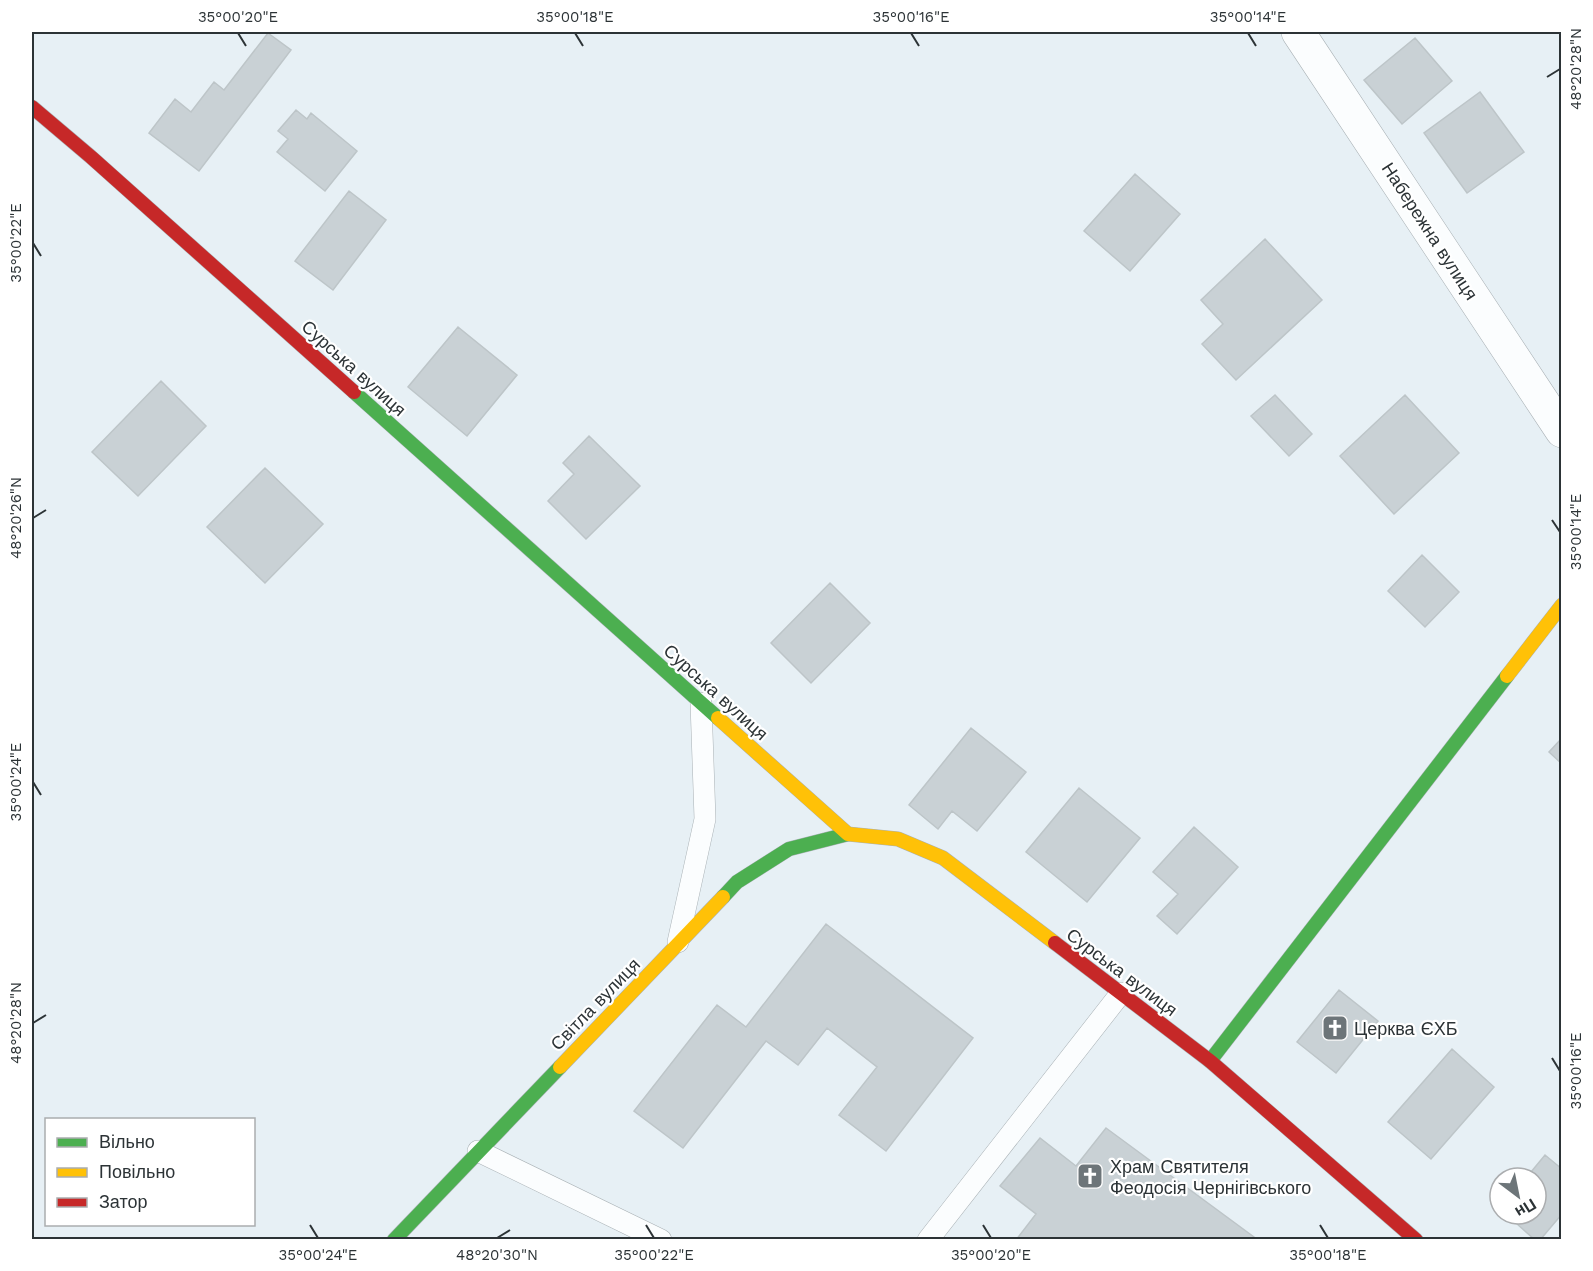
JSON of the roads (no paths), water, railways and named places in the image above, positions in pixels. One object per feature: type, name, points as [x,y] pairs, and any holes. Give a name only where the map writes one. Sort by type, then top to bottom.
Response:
[{"type":"street","name":"Набережна вулиця","points":[[1298,32],[1562,431]]},
{"type":"street","name":"Сурська вулиця","points":[[32,107],[91,157],[848,834],[898,839],[944,858],[1210,1061],[1416,1239]]},
{"type":"street","points":[[1210,1061],[1562,605]]},
{"type":"street","name":"Світла вулиця","points":[[394,1239],[737,882],[789,849],[848,834]]},
{"type":"lane","points":[[677,945],[705,819],[701,703]]},
{"type":"lane","points":[[928,1239],[1121,993]]},
{"type":"lane","points":[[478,1151],[661,1239]]},
{"type":"place","name":"Церква ЄХБ","points":[[1335,1028]]},
{"type":"place","name":"Храм Святителя Феодосія Чернігівського","points":[[1090,1176]]}]
